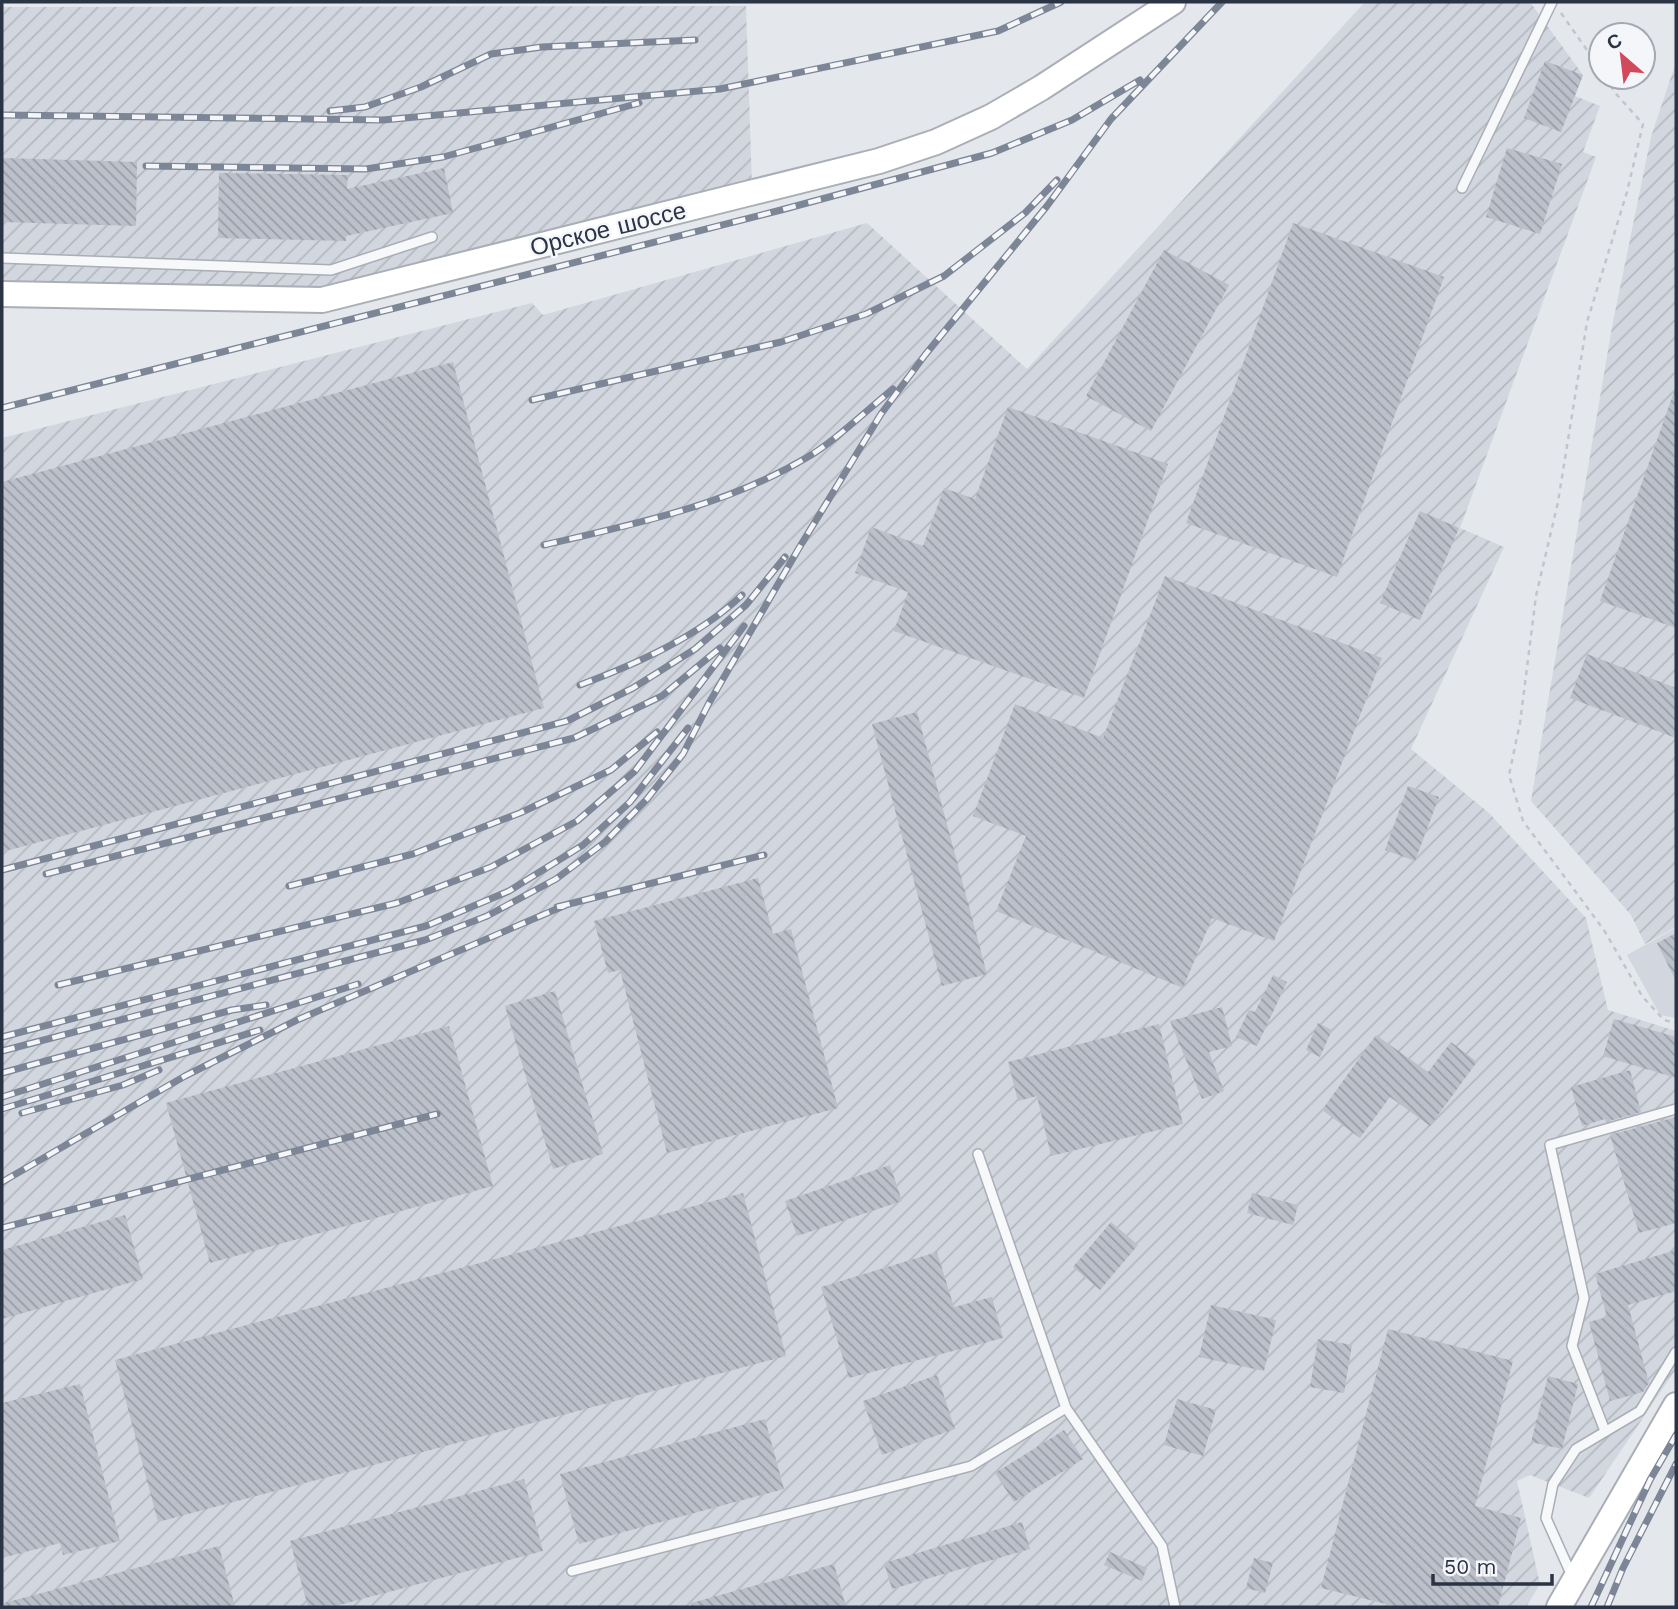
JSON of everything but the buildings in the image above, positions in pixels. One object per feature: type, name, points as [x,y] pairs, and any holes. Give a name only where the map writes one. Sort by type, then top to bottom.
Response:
[{"type":"street","name":"Орское шоссе","points":[[2,294],[322,300],[879,161],[936,142],[980,122],[1041,88],[1174,2]]},
{"type":"street","points":[[1559,1607],[1676,1405]]},
{"type":"lane","points":[[1462,188],[1552,2]]},
{"type":"lane","points":[[2,258],[331,270],[432,237]]},
{"type":"lane","points":[[1605,1432],[1572,1346],[1584,1297],[1550,1145],[1676,1109]]},
{"type":"lane","points":[[978,1154],[1066,1408],[1162,1546],[1175,1607]]},
{"type":"lane","points":[[1574,1580],[1546,1518],[1553,1484],[1576,1449],[1640,1411],[1676,1352]]},
{"type":"lane","points":[[572,1572],[971,1466],[1066,1408]]},
{"type":"path","points":[[1560,12],[1587,50]]},
{"type":"path","points":[[1616,91],[1643,124],[1627,192],[1587,322],[1558,502],[1536,596],[1520,723],[1509,775],[1522,821],[1604,930],[1642,996],[1664,1020],[1676,1023]]},
{"type":"shaded area","points":[[1365,2],[1530,2],[1583,75],[1575,96],[1600,106],[1583,152],[1596,157],[1460,528],[1504,547],[1411,749],[1489,813],[1586,918],[1608,1010],[1676,1031],[1676,1369],[1589,1498],[1530,1475],[1517,1481],[1540,1584],[1526,1607],[2,1607],[2,438],[532,303],[543,315],[867,223],[1027,369]]},
{"type":"shaded area","points":[[746,6],[752,186],[335,292],[2,286],[2,7]]},
{"type":"shaded area","points":[[1676,62],[1676,927],[1645,944],[1631,915],[1531,801],[1612,327],[1651,137]]},
{"type":"shaded area","points":[[1676,928],[1676,1018],[1660,1015],[1627,955]]},
{"type":"railway","points":[[2,115],[383,120],[720,89],[998,31],[1061,2]]},
{"type":"railway","points":[[2,1051],[425,940],[487,916],[556,879],[605,842],[647,799],[683,754],[709,703],[799,548],[881,414],[925,355],[1047,206],[1111,119],[1222,2]]},
{"type":"railway","points":[[330,111],[365,107],[421,87],[491,54],[542,47],[695,40]]},
{"type":"railway","points":[[2,408],[781,210],[992,153],[1072,120],[1140,80]]},
{"type":"railway","points":[[146,166],[366,169],[443,157],[639,103]]},
{"type":"railway","points":[[532,400],[781,342],[866,314],[944,276],[1025,213],[1057,180]]},
{"type":"railway","points":[[544,545],[678,512],[744,489],[817,451],[893,389]]},
{"type":"railway","points":[[2,870],[567,721],[633,688],[695,649],[746,605],[785,557]]},
{"type":"railway","points":[[580,685],[666,648],[706,624],[742,595]]},
{"type":"railway","points":[[58,985],[397,903],[491,867],[577,821],[635,771],[744,626]]},
{"type":"railway","points":[[46,874],[574,738],[662,696],[720,648]]},
{"type":"railway","points":[[2,1037],[426,926],[509,891],[583,845],[630,802],[688,728]]},
{"type":"railway","points":[[289,886],[413,854],[520,813],[611,770],[657,732]]},
{"type":"railway","points":[[557,907],[764,855]]},
{"type":"railway","points":[[2,1182],[185,1076],[297,1020],[566,905]]},
{"type":"railway","points":[[2,1097],[358,984]]},
{"type":"railway","points":[[2,1073],[232,1010],[266,1005]]},
{"type":"railway","points":[[2,1109],[260,1030]]},
{"type":"railway","points":[[22,1113],[123,1085],[159,1070]]},
{"type":"railway","points":[[2,1228],[437,1114]]},
{"type":"railway","points":[[1591,1607],[1650,1480],[1676,1435]]},
{"type":"railway","points":[[1607,1607],[1623,1568],[1676,1464]]}]
